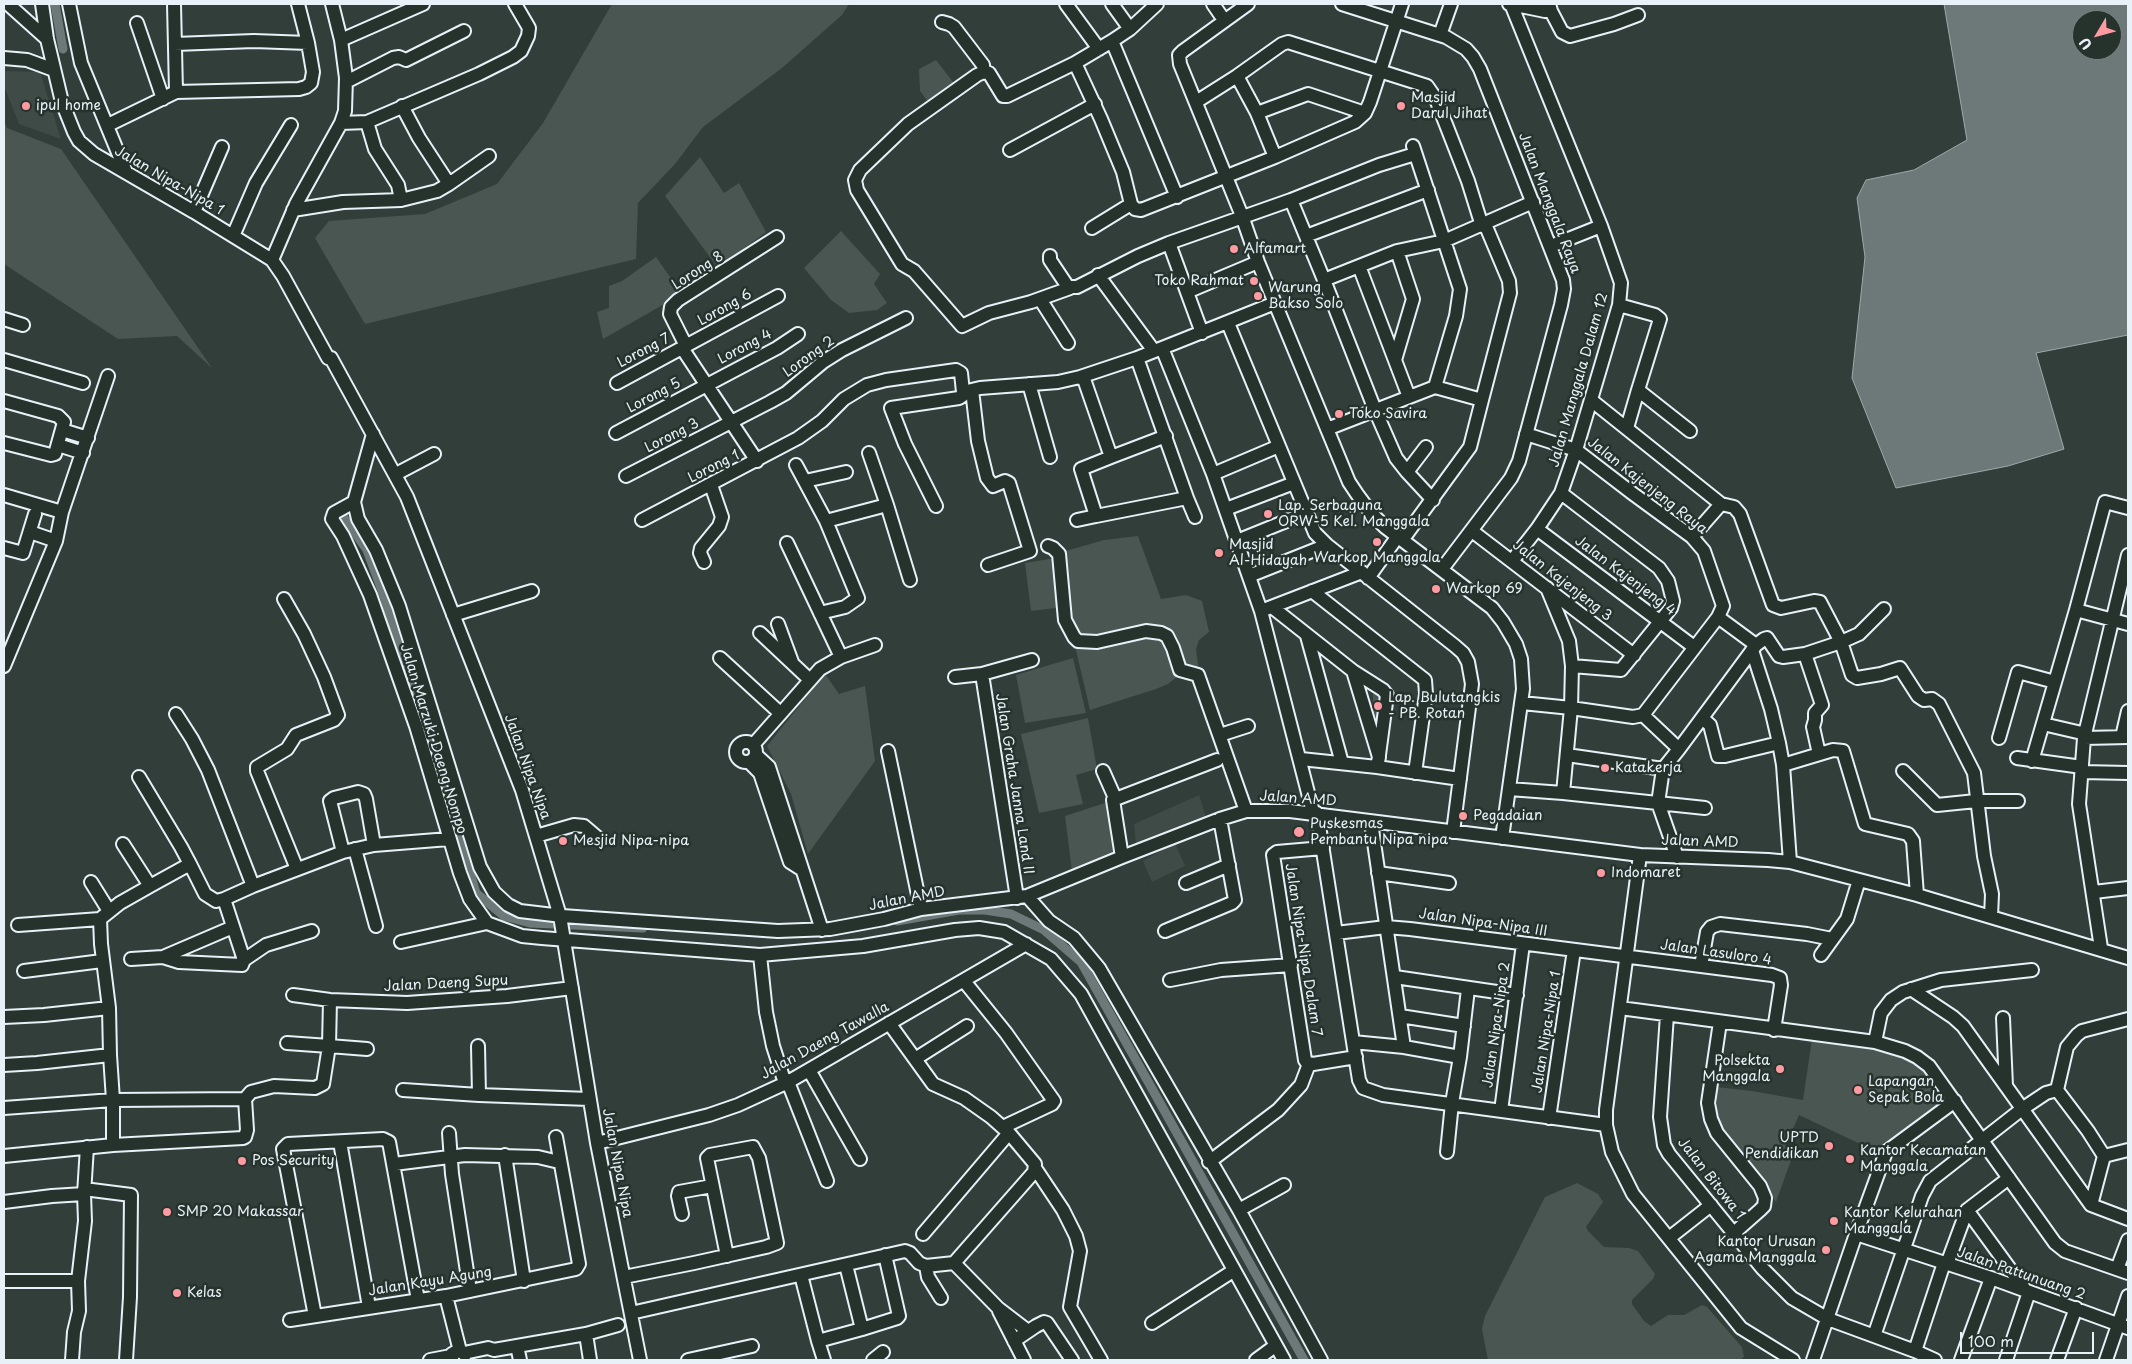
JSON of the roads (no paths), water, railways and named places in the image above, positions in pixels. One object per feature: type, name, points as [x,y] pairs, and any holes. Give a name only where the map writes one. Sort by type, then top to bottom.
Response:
[{"type":"street","points":[[8,4],[47,39]]},
{"type":"street","name":"Jalan Nipa-Nipa 1","points":[[42,4],[47,39],[62,102],[79,141],[94,154],[272,260],[284,276],[329,358]]},
{"type":"street","points":[[69,4],[81,63],[126,172]]},
{"type":"street","points":[[174,4],[176,92]]},
{"type":"street","points":[[108,125],[176,92],[299,89],[306,87],[311,83],[313,72],[298,4]]},
{"type":"street","points":[[272,260],[293,210],[341,123],[345,111],[346,82],[341,40],[332,4]]},
{"type":"street","points":[[341,40],[424,4]]},
{"type":"street","points":[[341,123],[367,122],[479,74],[513,57],[521,51],[528,36],[528,28],[515,4]]},
{"type":"street","points":[[1066,4],[1099,49]]},
{"type":"street","points":[[1112,4],[1130,29]]},
{"type":"street","points":[[984,72],[988,73],[1000,92],[1006,96],[1075,63],[1112,42],[1130,29],[1157,4]]},
{"type":"street","points":[[1214,4],[1224,20]]},
{"type":"street","points":[[1248,4],[1179,55],[1180,64],[1242,216],[1258,262],[1356,494],[1371,513],[1400,538],[1492,608],[1513,636],[1519,651],[1523,671],[1522,703],[1502,838]]},
{"type":"street","name":"Jalan Manggala Raya","points":[[1342,4],[1440,35],[1466,49],[1480,69],[1563,280],[1564,289],[1526,434],[1512,478],[1442,569]]},
{"type":"street","points":[[1075,63],[1095,104],[1123,172],[1131,204],[1135,209],[1142,210],[1348,126],[1365,113],[1402,4]]},
{"type":"street","points":[[1440,35],[1451,4]]},
{"type":"street","points":[[1510,4],[1540,11],[1550,7],[1559,28],[1565,35],[1570,36],[1614,24],[1638,15]]},
{"type":"street","name":"Jalan Manggala Dalam 12","points":[[1510,4],[1601,226],[1621,283],[1619,305],[1576,450],[1561,493],[1538,528],[1512,561]]},
{"type":"street","points":[[942,22],[954,27],[983,65],[984,72]]},
{"type":"street","points":[[137,23],[163,98]]},
{"type":"street","points":[[346,82],[393,58],[399,57],[406,60],[464,31]]},
{"type":"street","points":[[175,44],[270,41],[308,43]]},
{"type":"street","points":[[1112,42],[1177,197]]},
{"type":"street","points":[[1196,102],[1237,76],[1259,59],[1288,42],[1427,86],[1433,94],[1484,225],[1509,281],[1510,293],[1470,447],[1433,500],[1365,575],[1312,591],[1266,609]]},
{"type":"street","points":[[4,58],[27,60],[54,70]]},
{"type":"street","points":[[984,72],[908,124],[860,170],[855,184],[902,264],[914,271],[962,326],[983,315],[1079,286],[1098,275],[1169,243],[1291,200],[1414,150],[1460,289],[1460,296],[1435,387]]},
{"type":"street","points":[[1237,76],[1257,113],[1275,157]]},
{"type":"street","points":[[1257,113],[1308,94],[1365,113]]},
{"type":"street","points":[[1010,150],[1095,104]]},
{"type":"street","points":[[402,106],[419,138],[449,184]]},
{"type":"street","points":[[367,122],[375,150],[398,185],[401,200]]},
{"type":"street","points":[[233,236],[256,183],[291,125]]},
{"type":"street","points":[[194,212],[222,147]]},
{"type":"street","points":[[293,210],[343,202],[401,200],[437,191],[489,156]]},
{"type":"street","points":[[1306,236],[1428,190]]},
{"type":"street","points":[[1291,200],[1396,458],[1433,500]]},
{"type":"street","points":[[1324,280],[1397,251],[1444,241],[1533,202]]},
{"type":"street","points":[[1092,228],[1131,204]]},
{"type":"street","points":[[1551,246],[1601,226]]},
{"type":"street","name":"Lorong 8","points":[[684,347],[670,314],[671,307],[678,300],[777,237]]},
{"type":"street","points":[[1169,243],[1202,333]]},
{"type":"street","points":[[1395,360],[1412,299],[1397,251]]},
{"type":"street","points":[[1050,258],[1070,288]]},
{"type":"street","points":[[1187,292],[1258,262]]},
{"type":"street","points":[[1359,266],[1409,397]]},
{"type":"street","points":[[1098,275],[1158,350],[1213,474],[1249,576],[1266,609],[1323,848],[1361,1084],[1366,1090],[1383,1095],[1452,1103],[1606,1126]]},
{"type":"street","name":"Lorong 6","points":[[684,347],[778,296]]},
{"type":"street","points":[[1040,299],[1068,342]]},
{"type":"street","points":[[936,506],[905,444],[891,408],[958,398],[967,391],[1080,378],[1158,350],[1275,303]]},
{"type":"street","points":[[1619,305],[1655,315],[1660,319],[1626,428]]},
{"type":"street","name":"Lorong 2","points":[[731,423],[786,393],[823,362],[842,350],[906,318]]},
{"type":"street","points":[[4,319],[23,325]]},
{"type":"street","points":[[1228,323],[1315,533],[1327,545],[1455,646],[1463,653],[1468,662],[1472,684],[1453,832]]},
{"type":"street","name":"Lorong 4","points":[[706,385],[777,348],[798,334]]},
{"type":"street","points":[[684,347],[706,385],[757,461]]},
{"type":"street","name":"Lorong 7","points":[[617,383],[684,347]]},
{"type":"street","name":"Jalan Nipa Nipa","points":[[329,358],[396,474],[414,514],[522,790],[560,918],[585,1061],[589,1099],[640,1360]]},
{"type":"street","points":[[1137,358],[1195,517]]},
{"type":"street","points":[[4,360],[83,383]]},
{"type":"street","name":"Lorong 1","points":[[642,520],[798,438],[822,421],[844,399],[867,385],[886,380],[956,370],[961,373],[967,391]]},
{"type":"street","points":[[4,666],[56,541],[62,512],[108,376]]},
{"type":"street","points":[[1085,382],[1111,457]]},
{"type":"street","points":[[1029,384],[1050,457]]},
{"type":"street","name":"Lorong 5","points":[[616,433],[706,385]]},
{"type":"street","points":[[1327,429],[1435,387],[1482,400]]},
{"type":"street","points":[[1638,390],[1690,431]]},
{"type":"street","points":[[967,391],[988,478],[993,486],[1005,481],[1009,483],[1030,551],[988,565]]},
{"type":"street","points":[[1591,400],[1721,504],[1734,507],[1740,514],[1774,606],[1781,608],[1814,601],[1820,602],[1841,642],[1852,675],[1855,678],[1881,674],[1900,668],[1918,696],[1924,700],[1932,699],[1939,704],[1972,769],[1984,856],[1992,894],[1991,917]]},
{"type":"street","points":[[4,401],[58,416],[64,422],[55,454],[48,456],[4,443]]},
{"type":"street","name":"Lorong 3","points":[[626,476],[731,423]]},
{"type":"street","points":[[62,430],[88,438]]},
{"type":"street","points":[[344,507],[373,434]]},
{"type":"street","name":"Jalan Kajenjeng Raya","points":[[1526,434],[1576,450],[1692,537],[1704,552],[1722,601],[1723,609],[1718,617]]},
{"type":"street","points":[[1096,516],[1082,469],[1166,436]]},
{"type":"street","points":[[58,445],[83,453]]},
{"type":"street","points":[[1213,474],[1279,446]]},
{"type":"street","points":[[1407,472],[1426,447]]},
{"type":"street","points":[[869,453],[910,580]]},
{"type":"street","points":[[396,474],[434,454]]},
{"type":"street","points":[[796,465],[826,521],[858,598],[845,607],[820,613]]},
{"type":"street","points":[[805,481],[846,472]]},
{"type":"street","points":[[1226,509],[1294,483]]},
{"type":"street","points":[[704,562],[701,548],[720,526],[722,516],[711,485]]},
{"type":"street","points":[[1561,493],[1664,573],[1673,601],[1660,622],[1634,655],[1619,670],[1572,666]]},
{"type":"street","points":[[4,495],[62,512]]},
{"type":"street","points":[[1077,520],[1187,498]]},
{"type":"street","points":[[2032,761],[2105,502],[2128,508]]},
{"type":"street","points":[[1692,537],[1721,504]]},
{"type":"street","points":[[826,521],[887,505]]},
{"type":"street","name":"Jalan Marzuki Daeng Nompo","points":[[344,507],[332,519],[343,536],[374,604],[416,726],[449,839],[470,899],[487,923]]},
{"type":"street","name":"Jalan AMD","points":[[344,507],[358,519],[376,550],[399,606],[457,794],[486,880],[501,899],[514,908],[529,913],[560,918],[778,931],[822,930],[884,919],[921,909],[1022,897],[1122,856],[1246,811],[1315,813],[1371,822],[1640,855],[1790,862],[1917,895],[2101,948],[2128,958]]},
{"type":"street","points":[[1237,541],[1306,513]]},
{"type":"street","points":[[4,548],[23,553],[35,514]]},
{"type":"street","name":"Jalan Kajenjeng 4","points":[[1538,528],[1694,647]]},
{"type":"street","name":"Jalan Kajenjeng 3","points":[[1472,531],[1634,655]]},
{"type":"street","points":[[30,532],[56,541]]},
{"type":"street","points":[[787,543],[841,657]]},
{"type":"street","points":[[1249,576],[1327,545]]},
{"type":"street","points":[[1048,546],[1054,548],[1059,554],[1066,620],[1078,641],[1090,642],[1154,631],[1165,635],[1173,648],[1180,670],[1198,675],[1246,811]]},
{"type":"street","points":[[2101,948],[2080,804],[2082,769],[2085,736],[2128,555]]},
{"type":"street","points":[[1547,588],[1569,641],[1572,666],[1571,708],[1562,793]]},
{"type":"street","points":[[453,615],[532,591]]},
{"type":"street","points":[[1312,591],[1425,680],[1426,694],[1415,773]]},
{"type":"street","points":[[284,600],[304,634],[324,677],[338,715],[334,720],[296,735],[287,749],[257,767],[256,771],[297,869]]},
{"type":"street","points":[[829,632],[837,609]]},
{"type":"street","points":[[1266,609],[1308,636],[1353,671],[1383,690],[1387,695],[1378,762]]},
{"type":"street","points":[[1677,857],[1658,803],[1663,770],[1754,648],[1766,638],[1781,657],[1805,654],[1859,634],[1884,609]]},
{"type":"street","points":[[2076,610],[2128,624]]},
{"type":"street","points":[[1522,703],[1633,716],[1643,715],[1718,617],[1754,648],[1772,709],[1783,765],[1790,862]]},
{"type":"street","points":[[778,624],[793,664]]},
{"type":"street","points":[[760,633],[810,680]]},
{"type":"street","points":[[1308,636],[1342,763]]},
{"type":"street","points":[[822,930],[769,767],[753,754],[780,714],[820,669],[841,657],[876,645]]},
{"type":"street","points":[[1805,654],[1822,705],[1815,713],[1813,727],[1819,754]]},
{"type":"street","points":[[720,658],[780,714]]},
{"type":"street","points":[[955,677],[982,674],[1032,660]]},
{"type":"street","points":[[1353,671],[1378,762]]},
{"type":"street","points":[[1999,738],[2018,672],[2055,682]]},
{"type":"street","name":"Jalan Graha Janna Land II","points":[[982,674],[1022,897]]},
{"type":"street","points":[[2043,724],[2085,736],[2125,737],[2128,711]]},
{"type":"street","points":[[176,714],[208,770],[253,886]]},
{"type":"street","points":[[1643,715],[1679,749]]},
{"type":"street","points":[[1702,718],[1710,725],[1718,756],[1780,743]]},
{"type":"street","points":[[1220,735],[1248,726]]},
{"type":"street","points":[[1783,765],[1833,750],[1843,751],[1867,825],[1908,834],[1911,837],[1915,846],[1917,895]]},
{"type":"street","points":[[888,751],[921,909]]},
{"type":"street","points":[[1567,755],[1663,770]]},
{"type":"street","points":[[2017,758],[2082,769],[2128,773]]},
{"type":"street","points":[[1301,759],[1342,763],[1378,762],[1415,773],[1460,779]]},
{"type":"street","points":[[1122,856],[1113,800],[1217,760]]},
{"type":"street","points":[[1903,770],[1935,804],[2002,800],[2018,801]]},
{"type":"street","points":[[1103,771],[1116,798]]},
{"type":"street","points":[[139,777],[181,847],[207,896],[216,901],[349,850],[374,845],[449,839]]},
{"type":"street","points":[[1509,790],[1562,793],[1705,808]]},
{"type":"street","points":[[374,845],[364,794],[358,792],[334,798],[330,801],[376,926]]},
{"type":"street","points":[[1165,931],[1232,903],[1235,899],[1220,819]]},
{"type":"street","points":[[1371,822],[1404,1047]]},
{"type":"street","points":[[536,836],[574,825],[584,826],[598,838]]},
{"type":"street","points":[[123,844],[150,886]]},
{"type":"street","name":"Jalan Nipa-Nipa Dalam 7","points":[[1311,1064],[1305,1060],[1273,854],[1277,852],[1323,848]]},
{"type":"street","points":[[1640,855],[1606,1110],[1606,1126],[1612,1152],[1629,1188],[1741,1328],[1793,1360]]},
{"type":"street","points":[[18,925],[105,915],[150,886],[190,864]]},
{"type":"street","points":[[1186,883],[1229,865]]},
{"type":"street","points":[[1378,873],[1449,883]]},
{"type":"street","points":[[1821,955],[1850,912],[1859,880]]},
{"type":"street","points":[[92,882],[105,915],[102,961],[109,1008],[113,1145]]},
{"type":"street","points":[[2094,892],[2128,888]]},
{"type":"street","points":[[1022,897],[1049,921],[1074,938],[1099,968],[1209,1162],[1239,1210],[1321,1360]]},
{"type":"street","points":[[224,899],[244,960]]},
{"type":"street","points":[[401,942],[487,923],[522,936],[760,955],[863,946],[940,932],[979,928],[1004,932],[1051,959],[1082,994],[1191,1190],[1233,1272],[1284,1360]]},
{"type":"street","points":[[1702,966],[1707,932],[1711,927],[1720,924],[1807,934],[1832,939]]},
{"type":"street","points":[[131,959],[163,957],[233,926]]},
{"type":"street","name":"Jalan Nipa-Nipa III","points":[[1336,933],[1386,927],[1627,955]]},
{"type":"street","points":[[163,957],[179,962],[240,965],[266,944],[312,931]]},
{"type":"street","name":"Jalan Daeng Tawalla","points":[[597,1143],[709,1115],[788,1082],[1026,944]]},
{"type":"street","name":"Jalan Nipa-Nipa 2","points":[[1501,1111],[1523,944]]},
{"type":"street","name":"Jalan Nipa-Nipa 1","points":[[1549,1118],[1574,950]]},
{"type":"street","points":[[760,955],[766,1012],[773,1046],[783,1077],[788,1082],[827,1181]]},
{"type":"street","name":"Jalan Lasuloro 4","points":[[1627,955],[1772,975],[1780,978],[1781,985],[1774,1030]]},
{"type":"street","points":[[24,971],[102,961]]},
{"type":"street","points":[[1170,980],[1221,970],[1290,965]]},
{"type":"street","points":[[1875,1042],[1881,1013],[1895,997],[1911,989],[1947,978],[2032,970]]},
{"type":"street","points":[[1395,977],[1516,995]]},
{"type":"street","points":[[923,1234],[1006,1130],[1052,1104],[1054,1101],[1006,1033],[964,981]]},
{"type":"street","name":"Jalan Daeng Supu","points":[[293,995],[330,1000],[381,1003],[432,1002],[572,988]]},
{"type":"street","points":[[1447,1152],[1468,989]]},
{"type":"street","points":[[1911,989],[1959,1022],[2091,1205],[2128,1219]]},
{"type":"street","points":[[4,1156],[87,1147],[246,1137],[246,1099],[253,1090],[274,1086],[320,1087],[325,1080],[329,1046],[330,1000]]},
{"type":"street","points":[[4,1017],[109,1008]]},
{"type":"street","points":[[1620,1008],[1875,1042],[1905,1051],[1929,1066],[2044,1229],[2060,1248],[2123,1271],[2128,1240]]},
{"type":"street","name":"Jalan Bitowa 1","points":[[1667,1014],[1660,1117],[1664,1145],[1669,1154],[1778,1286],[1792,1298],[1828,1319],[1935,1360]]},
{"type":"street","points":[[1400,1016],[1464,1026]]},
{"type":"street","points":[[2003,1018],[2006,1086]]},
{"type":"street","points":[[2057,1090],[2067,1047],[2077,1034],[2128,1019]]},
{"type":"street","points":[[1720,1022],[1708,1103],[1711,1119],[1717,1133],[1760,1186],[1765,1198],[1764,1206],[1734,1233]]},
{"type":"street","points":[[889,1023],[934,1084],[964,1098],[1006,1130],[1031,1158],[1035,1168],[1063,1210],[1076,1236],[1080,1250],[1070,1307],[1101,1360]]},
{"type":"street","points":[[915,1059],[967,1026]]},
{"type":"street","points":[[1353,1042],[1404,1047],[1460,1058]]},
{"type":"street","points":[[287,1043],[367,1049]]},
{"type":"street","points":[[478,1046],[478,1095]]},
{"type":"street","points":[[4,1065],[110,1055]]},
{"type":"street","points":[[1209,1162],[1278,1110],[1301,1085],[1311,1064],[1356,1057]]},
{"type":"street","points":[[810,1070],[860,1159]]},
{"type":"street","points":[[403,1090],[589,1099]]},
{"type":"street","points":[[1874,1336],[1922,1196],[1930,1181],[2022,1109],[2046,1094],[2057,1090]]},
{"type":"street","points":[[2057,1090],[2104,1156],[2091,1205]]},
{"type":"street","points":[[4,1108],[113,1100],[246,1099]]},
{"type":"street","points":[[1813,1360],[1886,1152],[1955,1101]]},
{"type":"street","points":[[449,1133],[470,1291]]},
{"type":"street","points":[[394,1164],[451,1156],[505,1155],[559,1162],[556,1137]]},
{"type":"street","points":[[315,1316],[283,1149],[288,1144],[387,1140],[394,1164],[418,1300]]},
{"type":"street","points":[[340,1142],[369,1307]]},
{"type":"street","points":[[72,1360],[74,1332],[79,1311],[78,1281],[85,1220],[84,1192],[87,1147]]},
{"type":"street","points":[[624,1278],[727,1256],[772,1246],[778,1240],[759,1158],[754,1148],[749,1147],[707,1157],[727,1256]]},
{"type":"street","points":[[2104,1156],[2128,1150]]},
{"type":"street","points":[[505,1155],[524,1281]]},
{"type":"street","name":"Jalan Kayu Agung","points":[[290,1320],[446,1296],[524,1281],[578,1268],[559,1162]]},
{"type":"street","points":[[631,1313],[907,1251],[919,1264],[926,1266],[954,1263],[1034,1172],[1035,1168]]},
{"type":"street","points":[[1915,1351],[1967,1210],[2009,1178]]},
{"type":"street","points":[[1239,1210],[1284,1185]]},
{"type":"street","points":[[682,1214],[678,1196],[679,1192],[712,1186]]},
{"type":"street","points":[[4,1202],[84,1192],[132,1195],[130,1297],[126,1360]]},
{"type":"street","points":[[1669,1238],[1711,1205]]},
{"type":"street","points":[[1967,1210],[2027,1292],[2006,1360]]},
{"type":"street","name":"Jalan Pattunuang 2","points":[[1856,1234],[1991,1278],[2124,1326]]},
{"type":"street","points":[[818,1341],[862,1329],[899,1316],[885,1255]]},
{"type":"street","points":[[954,1263],[998,1308],[1028,1331]]},
{"type":"street","points":[[846,1265],[862,1329]]},
{"type":"street","points":[[926,1266],[928,1277],[941,1298]]},
{"type":"street","points":[[1152,1323],[1233,1272]]},
{"type":"street","points":[[801,1275],[824,1360]]},
{"type":"street","points":[[1961,1360],[1991,1278]]},
{"type":"street","points":[[4,1281],[78,1281]]},
{"type":"street","points":[[446,1296],[452,1324],[450,1333],[459,1356]]},
{"type":"street","points":[[2106,1360],[2124,1326],[2128,1296]]},
{"type":"street","points":[[998,1308],[1024,1360]]},
{"type":"street","points":[[2057,1360],[2076,1308]]},
{"type":"street","points":[[1014,1341],[1041,1323],[1047,1323],[1072,1360]]},
{"type":"street","points":[[430,1360],[459,1356],[488,1348],[494,1350],[586,1334],[618,1325]]},
{"type":"street","points":[[586,1334],[590,1360]]},
{"type":"street","points":[[518,1346],[520,1360]]},
{"type":"street","points":[[688,1360],[752,1346]]},
{"type":"street","points":[[1256,1360],[1275,1346]]},
{"type":"street","points":[[873,1360],[883,1352]]},
{"type":"waterway","points":[[55,4],[63,49]]},
{"type":"waterway","points":[[342,515],[367,550],[385,599],[400,653],[451,807],[476,893],[504,916],[530,923],[643,928]]},
{"type":"waterway","points":[[897,921],[959,910],[985,910],[1011,914],[1044,930],[1081,962],[1304,1360]]},
{"type":"place","name":"ipul home","points":[[26,106]]},
{"type":"place","name":"Masjid Darul Jihat","points":[[1401,106]]},
{"type":"place","name":"Alfamart","points":[[1234,249]]},
{"type":"place","name":"Toko Rahmat","points":[[1254,281]]},
{"type":"place","name":"Warung Bakso Solo","points":[[1258,296]]},
{"type":"place","name":"Toko Savira","points":[[1339,414]]},
{"type":"place","name":"Lap. Serbaguna ORW-5 Kel. Manggala","points":[[1268,514]]},
{"type":"place","name":"Warkop Manggala","points":[[1377,542]]},
{"type":"place","name":"Masjid Al-Hidayah","points":[[1219,553]]},
{"type":"place","name":"Warkop 69","points":[[1436,589]]},
{"type":"place","name":"Lap. Bulutangkis - PB. Rotan","points":[[1378,706]]},
{"type":"place","name":"Katakerja","points":[[1605,768]]},
{"type":"place","name":"Pegadaian","points":[[1463,816]]},
{"type":"place","name":"Puskesmas Pembantu Nipa nipa","points":[[1299,832]]},
{"type":"place","name":"Mesjid Nipa-nipa","points":[[563,841]]},
{"type":"place","name":"Indomaret","points":[[1601,873]]},
{"type":"place","name":"Polsekta Manggala","points":[[1780,1069]]},
{"type":"place","name":"Lapangan Sepak Bola","points":[[1858,1090]]},
{"type":"place","name":"UPTD Pendidikan","points":[[1829,1146]]},
{"type":"place","name":"Kantor Kecamatan Manggala","points":[[1850,1159]]},
{"type":"place","name":"Pos Security","points":[[242,1161]]},
{"type":"place","name":"SMP 20 Makassar","points":[[167,1212]]},
{"type":"place","name":"Kantor Kelurahan Manggala","points":[[1834,1221]]},
{"type":"place","name":"Kantor Urusan Agama Manggala","points":[[1826,1250]]},
{"type":"place","name":"Kelas","points":[[177,1293]]}]
